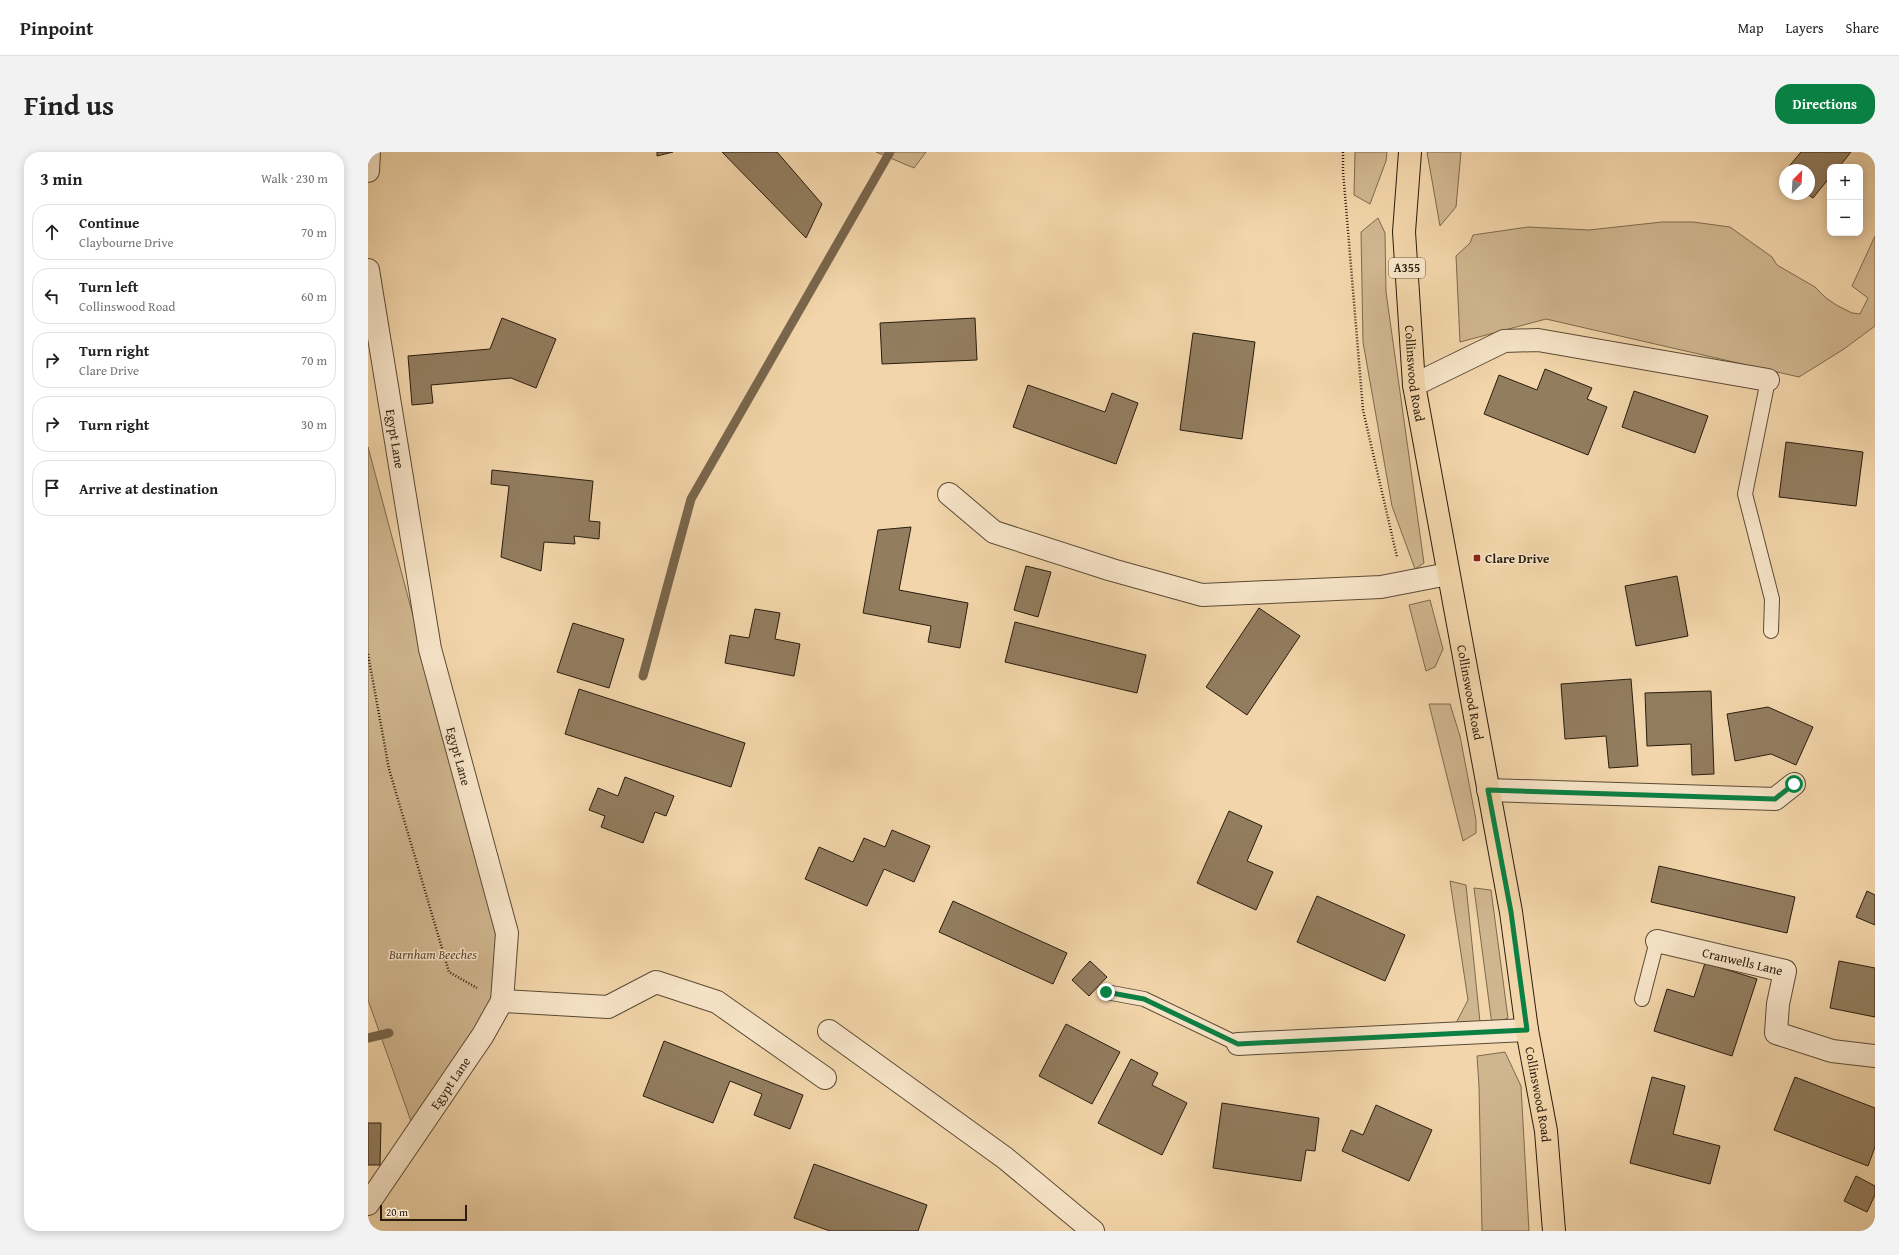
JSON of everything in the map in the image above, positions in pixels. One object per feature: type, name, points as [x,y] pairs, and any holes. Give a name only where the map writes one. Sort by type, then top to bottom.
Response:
[{"type":"main road","name":"Collinswood Road","points":[[1410,152],[1404,232],[1414,385],[1511,912],[1527,1030],[1546,1131],[1554,1231]]},
{"type":"street","points":[[368,171],[369,152]]},
{"type":"street","name":"Egypt Lane","points":[[368,270],[430,650],[507,933],[502,1001],[483,1035],[368,1204]]},
{"type":"street","points":[[1414,385],[1504,341],[1538,340],[1768,380]]},
{"type":"street","points":[[949,494],[994,532],[1112,570],[1202,595],[1381,587],[1448,574]]},
{"type":"street","points":[[1488,790],[1775,799],[1794,784]]},
{"type":"street","name":"Cranwells Lane","points":[[1657,941],[1785,971],[1778,1004],[1776,1033],[1832,1051],[1875,1056]]},
{"type":"street","points":[[502,1001],[608,1007],[656,982],[717,1002],[825,1078]]},
{"type":"street","points":[[1238,1044],[1527,1030]]},
{"type":"street","points":[[829,1031],[1005,1158],[1094,1231]]},
{"type":"lane","points":[[1768,380],[1745,494],[1772,599],[1771,631]]},
{"type":"lane","points":[[1642,999],[1657,941]]},
{"type":"lane","points":[[1106,992],[1144,999],[1238,1044]]},
{"type":"path","points":[[1343,152],[1343,171],[1363,410],[1402,582]]},
{"type":"path","points":[[368,654],[389,769],[449,972],[502,1001]]},
{"type":"green space","points":[[876,152],[926,152],[914,168]]},
{"type":"green space","points":[[1355,152],[1387,152],[1386,161],[1370,204],[1354,195]]},
{"type":"green space","points":[[1427,152],[1461,152],[1456,207],[1440,226]]},
{"type":"green space","points":[[1378,218],[1385,233],[1386,292],[1424,563],[1415,569],[1392,506],[1363,342],[1361,232]]},
{"type":"green space","points":[[1662,222],[1693,222],[1730,227],[1772,257],[1777,265],[1815,287],[1826,298],[1852,313],[1860,314],[1868,298],[1852,286],[1875,236],[1875,326],[1844,349],[1799,377],[1546,319],[1460,342],[1456,256],[1470,243],[1473,235],[1528,227],[1589,230]]},
{"type":"green space","name":"Burnham Beeches","points":[[368,447],[500,942],[495,995],[477,1029],[413,1127],[368,1000]]},
{"type":"green space","points":[[1430,600],[1443,649],[1435,667],[1426,671],[1409,605]]},
{"type":"green space","points":[[1429,704],[1450,704],[1460,736],[1476,820],[1476,833],[1463,841]]},
{"type":"green space","points":[[1450,881],[1466,885],[1480,1022],[1456,1023],[1468,1000]]},
{"type":"green space","points":[[1474,888],[1491,890],[1508,1018],[1492,1025]]},
{"type":"green space","points":[[1505,1052],[1521,1086],[1529,1231],[1482,1231],[1477,1056]]},
{"type":"building","points":[[657,152],[673,152],[657,156]]},
{"type":"building","points":[[722,152],[777,152],[822,204],[806,238]]},
{"type":"building","points":[[1801,152],[1851,152],[1841,164],[1827,164],[1827,181],[1815,196],[1815,164],[1791,164]]},
{"type":"building","points":[[502,318],[556,339],[536,388],[511,378],[431,385],[433,403],[412,405],[408,356],[490,349]]},
{"type":"building","points":[[975,318],[977,360],[882,364],[880,323]]},
{"type":"building","points":[[1193,333],[1255,342],[1242,439],[1180,430]]},
{"type":"building","points":[[1545,369],[1592,388],[1587,399],[1607,407],[1588,455],[1484,414],[1499,375],[1537,390]]},
{"type":"building","points":[[1028,385],[1105,412],[1112,393],[1138,403],[1116,464],[1013,427]]},
{"type":"building","points":[[1634,391],[1708,416],[1695,453],[1622,427]]},
{"type":"building","points":[[1786,442],[1863,452],[1856,506],[1779,497]]},
{"type":"building","points":[[492,470],[593,481],[589,521],[600,522],[599,539],[574,536],[575,544],[544,542],[541,571],[501,557],[509,486],[491,484]]},
{"type":"building","points":[[911,527],[899,590],[968,603],[960,648],[928,642],[931,626],[863,613],[878,530]]},
{"type":"building","points":[[1026,566],[1051,572],[1038,617],[1014,610]]},
{"type":"building","points":[[1677,576],[1688,636],[1636,646],[1625,586]]},
{"type":"building","points":[[1259,608],[1300,636],[1247,715],[1206,687]]},
{"type":"building","points":[[755,609],[780,613],[775,639],[800,644],[794,676],[725,663],[730,635],[749,638]]},
{"type":"building","points":[[1015,622],[1146,655],[1137,693],[1005,662]]},
{"type":"building","points":[[573,623],[624,639],[609,688],[557,672]]},
{"type":"building","points":[[1631,679],[1638,766],[1609,768],[1606,736],[1565,739],[1561,684]]},
{"type":"building","points":[[579,689],[745,743],[731,787],[565,734]]},
{"type":"building","points":[[1711,691],[1714,774],[1692,775],[1691,744],[1647,746],[1645,693]]},
{"type":"building","points":[[1768,707],[1813,727],[1796,765],[1771,754],[1735,761],[1727,714]]},
{"type":"building","points":[[625,777],[674,796],[666,816],[655,812],[643,843],[601,827],[605,816],[589,810],[598,788],[618,796]]},
{"type":"building","points":[[1229,811],[1262,826],[1247,861],[1273,872],[1256,910],[1197,883]]},
{"type":"building","points":[[892,830],[930,846],[914,882],[884,869],[867,906],[805,879],[819,847],[853,862],[864,838],[885,847]]},
{"type":"building","points":[[1659,866],[1795,897],[1787,933],[1651,902]]},
{"type":"building","points":[[1867,891],[1875,895],[1875,925],[1856,917]]},
{"type":"building","points":[[1317,896],[1405,935],[1385,981],[1297,942]]},
{"type":"building","points":[[953,901],[1067,953],[1053,984],[939,932]]},
{"type":"building","points":[[1090,961],[1107,977],[1089,996],[1072,980]]},
{"type":"building","points":[[1839,961],[1875,968],[1875,1017],[1830,1008]]},
{"type":"building","points":[[1705,963],[1757,979],[1732,1056],[1654,1031],[1667,989],[1694,997]]},
{"type":"building","points":[[1066,1024],[1120,1052],[1092,1104],[1039,1076]]},
{"type":"building","points":[[664,1041],[803,1095],[790,1129],[754,1115],[762,1094],[730,1081],[713,1123],[643,1096]]},
{"type":"building","points":[[1131,1059],[1158,1073],[1152,1085],[1187,1103],[1162,1155],[1098,1123]]},
{"type":"building","points":[[1652,1077],[1685,1086],[1673,1134],[1720,1146],[1710,1184],[1630,1163]]},
{"type":"building","points":[[1795,1077],[1875,1108],[1875,1147],[1868,1166],[1774,1130]]},
{"type":"building","points":[[1222,1103],[1319,1118],[1315,1151],[1306,1150],[1301,1181],[1213,1168]]},
{"type":"building","points":[[1376,1105],[1432,1130],[1409,1181],[1342,1151],[1351,1130],[1363,1135]]},
{"type":"building","points":[[368,1123],[381,1123],[380,1165],[368,1165]]},
{"type":"building","points":[[814,1164],[927,1205],[918,1231],[830,1231],[794,1218]]},
{"type":"building","points":[[1856,1176],[1875,1186],[1875,1195],[1867,1212],[1844,1201]]},
{"type":"waterway","points":[[643,676],[691,499],[890,152]]},
{"type":"waterway","points":[[368,1038],[389,1033]]},
{"type":"place","name":"Clare Drive","points":[[1477,558]]},
{"type":"route","points":[[1106,992],[1144,999],[1238,1044],[1527,1030],[1511,912],[1488,790],[1775,799],[1794,784]]}]
